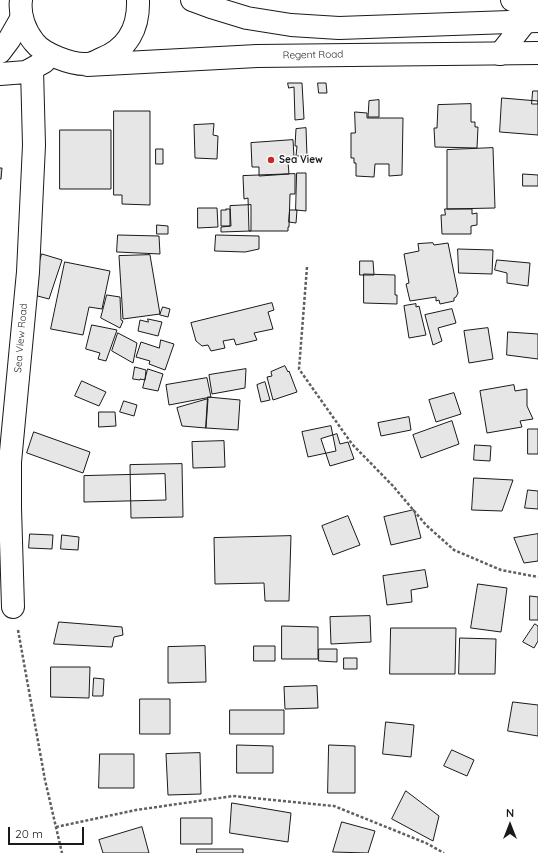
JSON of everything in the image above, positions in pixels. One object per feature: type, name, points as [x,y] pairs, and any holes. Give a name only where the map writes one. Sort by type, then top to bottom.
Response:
[{"type":"main road","points":[[87,64],[110,56],[124,46],[134,30],[139,12],[138,0]]},
{"type":"main road","points":[[192,0],[211,8],[247,18],[291,25],[332,28],[451,25],[535,16]]},
{"type":"main road","points":[[512,0],[535,16]]},
{"type":"main road","points":[[0,52],[9,40],[21,9]]},
{"type":"main road","name":"Regent Road","points":[[21,9],[35,43],[53,56],[71,63],[87,64],[256,56],[538,53]]},
{"type":"main road","points":[[500,54],[535,16]]},
{"type":"main road","points":[[0,74],[26,72],[53,56]]},
{"type":"main road","name":"Sea View Road","points":[[14,607],[10,508],[10,462],[28,272],[34,145],[32,69]]},
{"type":"path","points":[[308,267],[299,369],[352,444],[393,486],[426,525],[454,550],[501,570],[538,577]]},
{"type":"path","points":[[14,607],[45,780],[62,853]]},
{"type":"path","points":[[56,828],[136,810],[233,796],[334,806],[426,843],[444,853]]},
{"type":"building","points":[[288,83],[302,83],[304,119],[295,120],[294,87],[289,88]]},
{"type":"building","points":[[318,83],[326,83],[327,93],[319,93]]},
{"type":"building","points":[[533,91],[538,91],[538,104],[532,104]]},
{"type":"building","points":[[502,98],[538,101],[538,135],[500,132]]},
{"type":"building","points":[[379,100],[379,117],[368,117],[369,101]]},
{"type":"building","points":[[471,104],[471,122],[475,122],[475,127],[478,127],[477,148],[435,147],[434,128],[437,128],[438,105]]},
{"type":"building","points":[[114,111],[150,111],[150,205],[122,204],[122,195],[114,195]]},
{"type":"building","points":[[355,112],[367,113],[367,118],[403,118],[402,175],[389,176],[389,164],[375,164],[374,177],[356,176],[356,163],[354,163],[354,158],[351,158],[351,133],[355,133]]},
{"type":"building","points":[[214,124],[213,135],[218,136],[217,159],[195,158],[194,125]]},
{"type":"building","points":[[306,128],[307,156],[296,156],[296,129]]},
{"type":"building","points":[[60,130],[111,130],[111,189],[60,189]]},
{"type":"building","name":"Sea View","points":[[293,140],[294,157],[288,162],[289,174],[259,176],[259,167],[252,167],[251,143]]},
{"type":"building","points":[[493,148],[495,208],[447,209],[447,150]]},
{"type":"building","points":[[156,149],[163,149],[163,164],[156,164]]},
{"type":"building","points":[[0,168],[2,168],[1,179],[0,179]]},
{"type":"building","points":[[297,173],[306,173],[306,211],[296,210]]},
{"type":"building","points":[[295,174],[295,194],[290,194],[288,231],[249,231],[248,198],[244,199],[243,176]]},
{"type":"building","points":[[523,174],[538,175],[538,186],[523,186]]},
{"type":"building","points":[[251,205],[251,231],[221,232],[221,227],[231,226],[230,206]]},
{"type":"building","points":[[198,208],[217,208],[218,227],[198,228]]},
{"type":"building","points":[[230,209],[230,226],[221,226],[221,210]]},
{"type":"building","points":[[445,209],[472,209],[472,214],[477,213],[477,225],[471,226],[471,234],[442,234],[441,215],[445,215]]},
{"type":"building","points":[[290,210],[297,210],[296,223],[289,222]]},
{"type":"building","points":[[157,225],[168,226],[168,234],[157,234]]},
{"type":"building","points":[[118,235],[159,236],[160,254],[117,252]]},
{"type":"building","points":[[216,235],[259,236],[259,249],[245,252],[215,251]]},
{"type":"building","points":[[433,243],[434,245],[448,243],[458,293],[454,298],[454,301],[440,304],[439,300],[436,301],[436,297],[410,301],[406,284],[409,283],[404,254],[419,251],[418,244]]},
{"type":"building","points":[[458,249],[493,250],[492,274],[459,273]]},
{"type":"building","points":[[42,254],[62,260],[49,299],[30,294]]},
{"type":"building","points":[[150,255],[160,314],[123,319],[119,256]]},
{"type":"building","points":[[497,260],[530,263],[528,286],[507,283],[507,273],[495,270]]},
{"type":"building","points":[[360,261],[373,261],[374,275],[360,275]]},
{"type":"building","points":[[65,262],[110,271],[102,309],[89,307],[83,335],[51,329]]},
{"type":"building","points":[[364,274],[395,275],[395,295],[397,295],[397,304],[364,303]]},
{"type":"building","points":[[107,295],[120,297],[121,320],[123,321],[120,328],[101,318]]},
{"type":"building","points":[[272,303],[274,310],[268,312],[273,329],[254,333],[257,340],[236,345],[234,339],[223,341],[225,348],[211,351],[208,345],[202,346],[196,341],[191,323]]},
{"type":"building","points":[[416,304],[416,307],[419,306],[426,335],[409,338],[404,306]]},
{"type":"building","points":[[163,307],[170,309],[168,317],[160,315]]},
{"type":"building","points":[[452,309],[456,323],[438,328],[442,341],[433,345],[425,315]]},
{"type":"building","points":[[148,319],[162,322],[158,336],[138,331],[140,320],[148,322]]},
{"type":"building","points":[[92,325],[117,330],[106,361],[98,359],[100,353],[86,349]]},
{"type":"building","points":[[488,328],[493,359],[469,363],[464,331]]},
{"type":"building","points":[[508,332],[538,334],[538,359],[507,355]]},
{"type":"building","points":[[118,333],[137,343],[133,363],[112,351]]},
{"type":"building","points":[[161,340],[174,344],[165,370],[149,364],[150,361],[136,357],[141,342],[159,348]]},
{"type":"building","points":[[285,366],[288,372],[289,371],[297,392],[273,400],[267,377],[272,376],[271,372]]},
{"type":"building","points":[[135,367],[146,370],[145,380],[133,379]]},
{"type":"building","points":[[148,369],[163,374],[158,391],[143,388]]},
{"type":"building","points":[[246,369],[245,388],[212,394],[209,375]]},
{"type":"building","points":[[207,378],[211,397],[169,405],[166,385]]},
{"type":"building","points":[[82,381],[106,392],[99,406],[75,396]]},
{"type":"building","points":[[265,382],[270,400],[261,402],[257,385]]},
{"type":"building","points":[[514,385],[515,391],[527,389],[527,406],[533,419],[520,421],[522,427],[487,433],[480,391]]},
{"type":"building","points":[[454,393],[461,414],[436,422],[429,400]]},
{"type":"building","points":[[208,397],[240,400],[238,430],[206,428]]},
{"type":"building","points":[[208,399],[206,428],[182,426],[177,408]]},
{"type":"building","points":[[124,401],[137,405],[134,416],[120,412]]},
{"type":"building","points":[[99,412],[115,412],[116,426],[99,427]]},
{"type":"building","points":[[409,417],[411,430],[381,436],[378,423]]},
{"type":"building","points":[[452,421],[459,444],[421,458],[413,435]]},
{"type":"building","points":[[331,426],[336,451],[308,457],[302,432]]},
{"type":"building","points":[[528,429],[538,429],[538,454],[528,454]]},
{"type":"building","points":[[34,432],[90,452],[83,473],[27,453]]},
{"type":"building","points":[[337,434],[340,444],[348,442],[354,459],[330,466],[321,439]]},
{"type":"building","points":[[224,441],[225,467],[193,468],[192,442]]},
{"type":"building","points":[[475,445],[491,446],[490,461],[474,460]]},
{"type":"building","points":[[182,464],[183,517],[131,518],[130,465]]},
{"type":"building","points":[[165,474],[166,500],[84,502],[84,476]]},
{"type":"building","points":[[474,478],[513,480],[502,511],[472,510]]},
{"type":"building","points":[[528,490],[538,491],[538,509],[525,508]]},
{"type":"building","points":[[414,510],[421,538],[391,545],[384,517]]},
{"type":"building","points":[[348,516],[360,545],[333,555],[322,526]]},
{"type":"building","points":[[30,534],[53,535],[52,549],[29,548]]},
{"type":"building","points":[[538,534],[538,561],[524,563],[514,538]]},
{"type":"building","points":[[62,535],[79,537],[78,550],[61,549]]},
{"type":"building","points":[[291,536],[289,601],[265,601],[264,583],[215,584],[214,538]]},
{"type":"building","points":[[425,570],[428,587],[411,590],[412,602],[387,605],[383,576]]},
{"type":"building","points":[[478,584],[507,588],[501,632],[471,628]]},
{"type":"building","points":[[530,596],[538,597],[538,620],[530,620]]},
{"type":"building","points":[[370,616],[371,642],[331,644],[330,617]]},
{"type":"building","points":[[59,622],[122,627],[123,635],[114,637],[112,647],[54,644]]},
{"type":"building","points":[[535,624],[538,626],[538,641],[534,648],[523,642]]},
{"type":"building","points":[[282,626],[318,627],[318,659],[282,659]]},
{"type":"building","points":[[391,628],[456,628],[455,674],[390,674]]},
{"type":"building","points":[[460,638],[496,639],[495,674],[459,674]]},
{"type":"building","points":[[205,646],[206,682],[168,683],[168,647]]},
{"type":"building","points":[[254,646],[275,646],[275,661],[254,661]]},
{"type":"building","points":[[319,649],[337,649],[337,662],[319,661]]},
{"type":"building","points":[[344,658],[357,658],[357,669],[344,669]]},
{"type":"building","points":[[51,667],[90,667],[89,698],[51,697]]},
{"type":"building","points":[[94,678],[104,679],[103,696],[93,696]]},
{"type":"building","points":[[317,686],[318,708],[285,709],[284,687]]},
{"type":"building","points":[[140,699],[170,699],[170,734],[140,734]]},
{"type":"building","points":[[513,702],[538,705],[538,736],[508,731]]},
{"type":"building","points":[[230,710],[284,710],[284,734],[230,734]]},
{"type":"building","points":[[386,722],[414,725],[411,757],[383,754]]},
{"type":"building","points":[[237,745],[273,746],[273,773],[237,773]]},
{"type":"building","points":[[329,745],[355,746],[355,793],[328,793]]},
{"type":"building","points":[[452,750],[474,760],[467,776],[444,766]]},
{"type":"building","points":[[200,753],[201,794],[168,795],[166,754]]},
{"type":"building","points":[[100,754],[134,754],[134,788],[99,788]]},
{"type":"building","points":[[406,791],[439,816],[433,841],[392,819]]},
{"type":"building","points":[[232,803],[291,813],[288,842],[230,833]]},
{"type":"building","points":[[181,818],[212,818],[212,844],[181,844]]},
{"type":"building","points":[[342,822],[375,831],[368,853],[333,852]]},
{"type":"building","points":[[142,827],[149,853],[103,853],[99,840]]},
{"type":"building","points":[[197,849],[243,849],[243,853],[197,853]]},
{"type":"place","name":"Sea View","points":[[271,160]]}]
